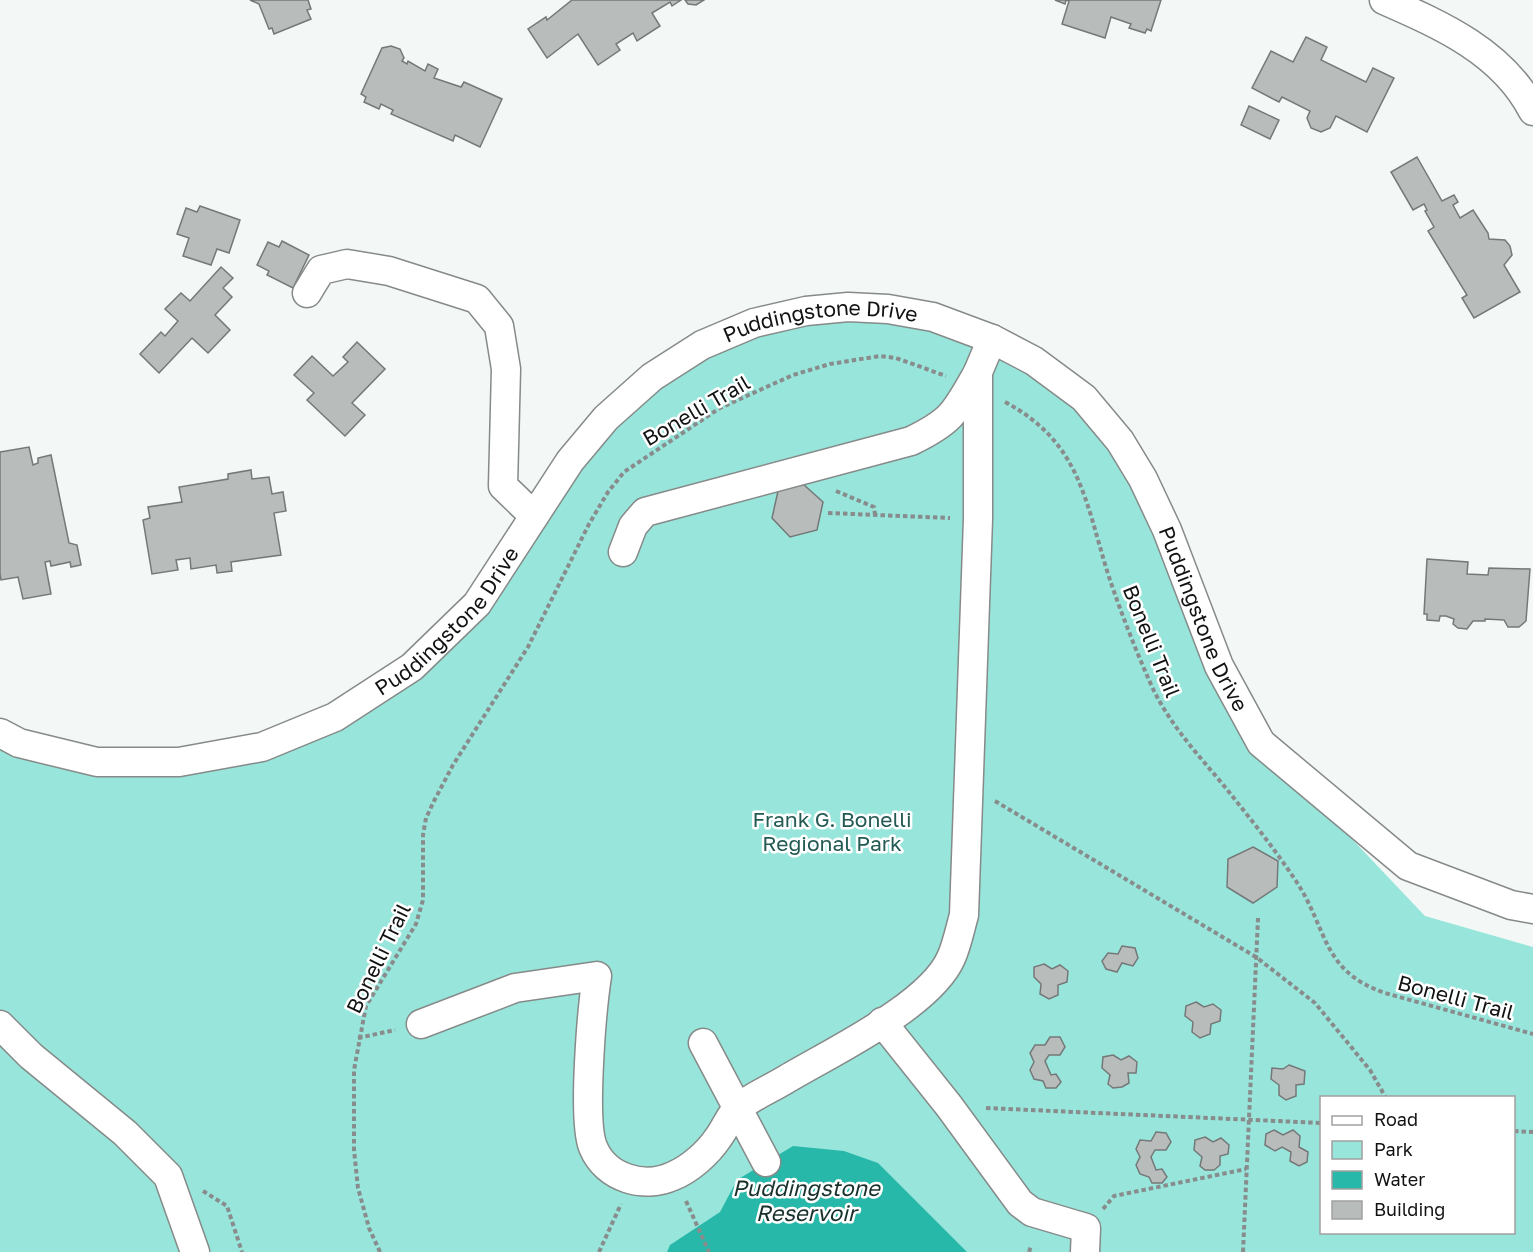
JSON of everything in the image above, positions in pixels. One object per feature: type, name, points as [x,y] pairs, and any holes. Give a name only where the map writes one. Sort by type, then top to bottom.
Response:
[{"type":"street","points":[[1384,0],[1448,29],[1490,57],[1527,98],[1533,111]]},
{"type":"street","points":[[307,293],[321,270],[347,264],[389,271],[477,299],[499,326],[506,369],[503,486],[534,516]]},
{"type":"street","name":"Puddingstone Drive","points":[[0,733],[19,743],[97,762],[179,762],[272,742],[335,717],[412,667],[477,604],[570,460],[599,426],[652,377],[702,345],[754,323],[806,310],[848,307],[888,309],[933,317],[992,339],[1034,361],[1084,398],[1120,441],[1143,479],[1167,530],[1219,666],[1261,743],[1408,866],[1511,905],[1533,909]]},
{"type":"street","points":[[623,552],[633,526],[645,512],[911,441],[941,426],[956,410],[975,383],[992,339]]},
{"type":"street","points":[[421,1024],[515,988],[597,976],[593,1002],[589,1128],[594,1149],[610,1168],[630,1180],[651,1183],[674,1176],[697,1161],[717,1141],[737,1108],[882,1022],[928,990],[951,960],[964,915],[978,519],[975,383]]},
{"type":"street","points":[[882,1022],[949,1106],[1020,1203],[1032,1212],[1086,1240]]},
{"type":"street","points":[[0,1026],[31,1056],[125,1133],[168,1176],[195,1252]]},
{"type":"street","points":[[703,1043],[766,1161]]},
{"type":"path","name":"Bonelli Trail","points":[[380,1252],[369,1228],[358,1188],[354,1150],[354,1070],[358,1038],[366,1006],[416,924],[423,900],[423,835],[426,818],[458,756],[528,646],[589,524],[608,492],[624,472],[720,408],[793,375],[857,358],[896,358],[975,383],[1021,411],[1056,440],[1071,464],[1085,495],[1109,577],[1150,681],[1167,716],[1279,855],[1300,887],[1330,952],[1347,973],[1362,985],[1385,993],[1533,1034]]},
{"type":"path","points":[[995,801],[1256,957],[1315,1003],[1370,1071],[1385,1096]]},
{"type":"path","points":[[1243,1252],[1258,918]]},
{"type":"path","points":[[358,1038],[421,1024]]},
{"type":"path","points":[[949,1106],[1320,1123]]},
{"type":"path","points":[[1515,1131],[1533,1132]]},
{"type":"path","points":[[1086,1240],[1114,1196],[1246,1169]]},
{"type":"path","points":[[168,1176],[215,1196],[227,1206],[242,1252]]},
{"type":"path","points":[[674,1176],[709,1252]]},
{"type":"path","points":[[599,1252],[605,1243],[630,1180]]},
{"type":"path","points":[[1029,1252],[1031,1246]]},
{"type":"green space","name":"Frank G. Bonelli Regional Park","points":[[806,311],[992,339],[1120,441],[1261,743],[1425,916],[1533,947],[1533,1252],[0,1252],[0,733],[97,762],[262,747],[412,667],[652,377]]},
{"type":"water","name":"Puddingstone Reservoir","points":[[793,1146],[844,1151],[878,1163],[967,1252],[667,1252],[670,1245],[720,1212],[737,1180]]},
{"type":"building","points":[[250,0],[308,0],[311,9],[307,10],[311,19],[274,34],[272,28],[269,29],[259,4]]},
{"type":"building","points":[[572,0],[681,0],[672,6],[670,2],[652,13],[660,26],[637,41],[633,33],[616,44],[620,50],[598,65],[578,34],[547,58],[528,29],[546,17],[547,20]]},
{"type":"building","points":[[685,0],[704,0],[696,5],[688,4]]},
{"type":"building","points":[[1066,0],[1161,0],[1151,31],[1147,29],[1145,33],[1129,28],[1131,24],[1111,17],[1105,38],[1062,24],[1069,1]]},
{"type":"building","points":[[1306,37],[1327,47],[1321,60],[1366,82],[1373,68],[1394,78],[1367,132],[1336,116],[1330,128],[1321,132],[1311,128],[1307,118],[1310,111],[1282,97],[1279,102],[1252,88],[1271,51],[1293,62]]},
{"type":"building","points":[[391,46],[400,49],[404,58],[402,61],[407,64],[408,61],[425,71],[428,64],[438,69],[434,78],[461,87],[464,82],[502,99],[480,147],[455,135],[453,141],[391,114],[393,110],[381,104],[379,109],[364,102],[366,97],[361,94],[382,48]]},
{"type":"building","points":[[1249,106],[1279,120],[1270,139],[1241,125]]},
{"type":"building","points":[[1417,157],[1442,201],[1454,195],[1458,202],[1453,205],[1460,218],[1473,210],[1488,233],[1489,239],[1505,240],[1510,246],[1512,255],[1504,265],[1520,292],[1474,318],[1462,298],[1467,295],[1428,231],[1434,227],[1425,211],[1427,210],[1424,204],[1413,210],[1391,172]]},
{"type":"building","points":[[200,206],[240,220],[229,253],[217,249],[211,265],[183,256],[189,238],[177,234],[186,208],[197,212]]},
{"type":"building","points":[[282,241],[309,255],[293,288],[267,275],[269,271],[257,265],[268,242],[279,247]]},
{"type":"building","points":[[221,267],[233,278],[223,288],[232,297],[215,315],[230,330],[208,353],[192,338],[159,373],[140,354],[161,332],[165,336],[178,321],[165,309],[181,293],[190,301]]},
{"type":"building","points":[[357,342],[385,369],[352,403],[365,415],[345,436],[307,400],[314,393],[294,375],[312,356],[333,376],[348,362],[343,357]]},
{"type":"building","points":[[29,447],[33,465],[38,463],[38,458],[51,455],[69,543],[77,545],[81,565],[71,567],[70,562],[51,566],[50,561],[45,562],[51,594],[23,599],[18,577],[1,580],[0,574],[0,452]]},
{"type":"building","points":[[251,470],[252,479],[269,477],[272,494],[283,492],[286,511],[274,513],[281,555],[231,562],[232,571],[217,573],[216,565],[191,569],[190,558],[176,560],[178,570],[152,574],[143,520],[150,518],[148,507],[182,502],[179,487],[228,479],[228,474]]},
{"type":"building","points":[[803,484],[823,502],[817,530],[790,537],[772,518],[778,491]]},
{"type":"building","points":[[1427,559],[1468,562],[1467,574],[1488,575],[1489,568],[1530,569],[1526,621],[1519,627],[1508,627],[1504,620],[1485,619],[1485,621],[1473,621],[1467,629],[1458,628],[1453,624],[1454,619],[1446,616],[1440,616],[1439,621],[1427,620],[1427,614],[1424,614]]},
{"type":"building","points":[[1253,847],[1278,861],[1277,887],[1253,903],[1227,887],[1228,859]]},
{"type":"building","points":[[1122,946],[1135,948],[1138,958],[1133,966],[1122,963],[1117,972],[1106,969],[1102,961],[1108,953],[1118,954]]},
{"type":"building","points":[[1044,964],[1052,969],[1060,965],[1068,971],[1067,982],[1058,985],[1058,995],[1049,999],[1040,994],[1041,984],[1034,977],[1034,967]]},
{"type":"building","points":[[1196,1002],[1204,1007],[1213,1004],[1221,1010],[1220,1021],[1211,1024],[1210,1034],[1200,1038],[1192,1032],[1193,1022],[1185,1016],[1186,1006]]},
{"type":"building","points":[[1050,1037],[1060,1037],[1065,1047],[1060,1055],[1049,1055],[1045,1061],[1051,1075],[1056,1074],[1061,1082],[1056,1088],[1046,1088],[1043,1081],[1034,1079],[1030,1070],[1034,1062],[1030,1053],[1035,1045],[1045,1045]]},
{"type":"building","points":[[1113,1055],[1121,1060],[1129,1056],[1137,1062],[1136,1073],[1128,1073],[1129,1083],[1122,1087],[1113,1088],[1108,1084],[1110,1075],[1102,1068],[1103,1057]]},
{"type":"building","points":[[1289,1065],[1305,1071],[1304,1084],[1296,1085],[1296,1096],[1286,1100],[1279,1095],[1279,1085],[1271,1079],[1272,1068],[1283,1069]]},
{"type":"building","points":[[1274,1130],[1283,1135],[1293,1130],[1300,1136],[1299,1147],[1308,1152],[1307,1162],[1299,1166],[1290,1161],[1291,1152],[1282,1147],[1275,1151],[1265,1145],[1266,1134]]},
{"type":"building","points":[[1156,1132],[1166,1133],[1171,1142],[1166,1150],[1155,1150],[1151,1157],[1156,1170],[1162,1169],[1167,1177],[1162,1183],[1152,1183],[1149,1177],[1140,1174],[1136,1165],[1140,1157],[1136,1149],[1140,1140],[1151,1141]]},
{"type":"building","points":[[1205,1137],[1213,1142],[1221,1138],[1229,1145],[1228,1154],[1220,1156],[1220,1165],[1214,1170],[1205,1170],[1200,1166],[1202,1157],[1194,1150],[1195,1140]]}]
